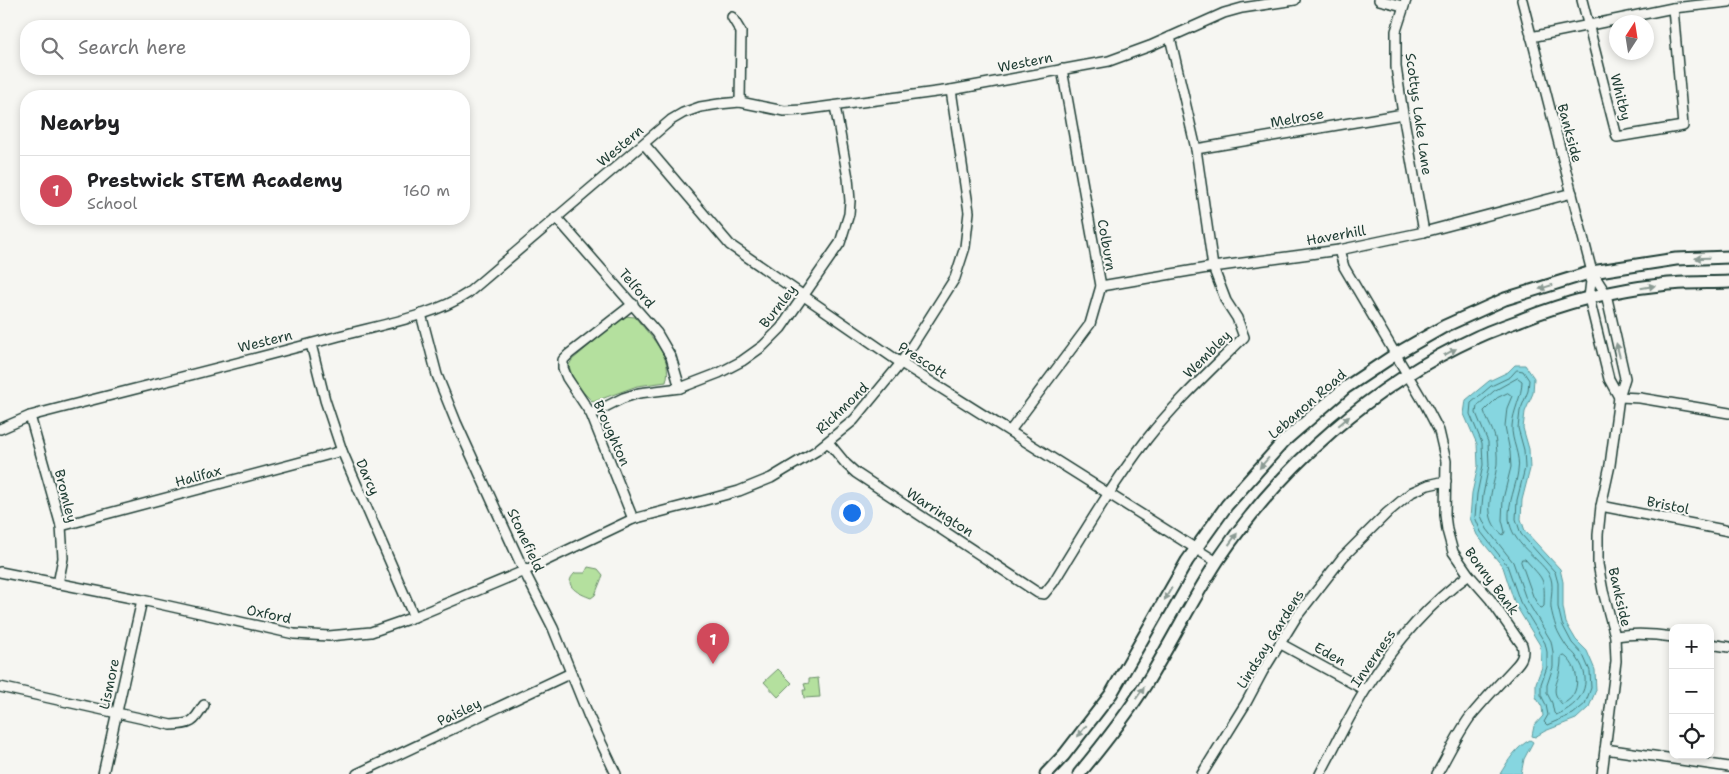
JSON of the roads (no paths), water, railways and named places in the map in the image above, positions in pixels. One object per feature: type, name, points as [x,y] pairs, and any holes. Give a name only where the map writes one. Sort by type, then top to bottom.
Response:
[{"type":"main road","name":"Lebanon Road","points":[[1046,774],[1064,755],[1110,694],[1196,548],[1227,505],[1284,441],[1345,388],[1396,354],[1445,326],[1505,299],[1592,272],[1676,259],[1729,257]]},
{"type":"main road","points":[[1079,774],[1107,740],[1145,686],[1217,562],[1254,510],[1309,451],[1361,407],[1407,375],[1477,337],[1548,309],[1606,294],[1659,285],[1729,282]]},
{"type":"street","name":"Western","points":[[0,429],[30,416],[311,344],[421,314],[446,305],[468,293],[671,120],[700,107],[740,102],[784,111],[952,90],[1062,68],[1109,61],[1131,54],[1224,13],[1242,8],[1295,0]]},
{"type":"street","points":[[1379,0],[1405,3]]},
{"type":"street","name":"Bankside","points":[[1522,0],[1592,272],[1606,294],[1625,378],[1619,397],[1598,535],[1598,564],[1615,636],[1616,667],[1602,774]]},
{"type":"street","name":"Whitby","points":[[1582,0],[1617,136],[1683,126],[1673,8]]},
{"type":"street","points":[[1531,37],[1673,8],[1729,2]]},
{"type":"street","name":"Scottys Lake Lane","points":[[1405,3],[1396,31],[1396,67],[1424,232]]},
{"type":"street","points":[[732,17],[742,32],[740,102]]},
{"type":"street","name":"Wembley","points":[[1044,594],[1053,583],[1107,494],[1148,438],[1244,336],[1237,318],[1226,301],[1213,267],[1196,149],[1170,37]]},
{"type":"street","name":"Colburn","points":[[1010,431],[1090,324],[1101,286],[1062,68]]},
{"type":"street","name":"Richmond","points":[[524,571],[633,519],[739,491],[771,478],[795,465],[828,442],[854,420],[901,363],[955,278],[965,247],[970,212],[952,90]]},
{"type":"street","name":"Burnley","points":[[591,414],[623,398],[639,393],[680,388],[719,373],[742,361],[763,346],[781,328],[840,243],[848,214],[850,201],[848,178],[835,106]]},
{"type":"street","name":"Melrose","points":[[1196,149],[1403,114]]},
{"type":"street","name":"Prescott","points":[[644,144],[730,245],[901,363],[1217,562]]},
{"type":"street","name":"Haverhill","points":[[1101,286],[1213,267],[1339,250],[1424,232],[1572,192]]},
{"type":"street","name":"Telford","points":[[556,217],[657,333],[671,358],[680,388]]},
{"type":"street","name":"Bonny Bank","points":[[1339,250],[1344,267],[1439,431],[1445,451],[1445,515],[1447,530],[1454,552],[1468,575],[1490,599],[1522,645],[1524,651],[1523,658],[1470,718],[1437,774]]},
{"type":"street","name":"Bankside","points":[[1592,272],[1589,298],[1608,379],[1619,397]]},
{"type":"street","name":"Broughton","points":[[633,304],[563,360],[563,368],[567,378],[591,414],[633,519]]},
{"type":"street","name":"Stonefield","points":[[421,314],[437,375],[456,422],[524,571],[553,628],[589,717],[616,774]]},
{"type":"street","name":"Darcy","points":[[311,344],[325,400],[342,451],[414,617]]},
{"type":"street","points":[[1619,397],[1640,398],[1729,413]]},
{"type":"street","name":"Bromley","points":[[30,416],[61,526],[63,558],[58,584]]},
{"type":"street","name":"Warrington","points":[[828,442],[856,473],[1028,587],[1044,594]]},
{"type":"street","name":"Halifax","points":[[61,526],[342,451]]},
{"type":"street","name":"Lindsay Gardens","points":[[1202,774],[1229,733],[1263,671],[1297,616],[1343,557],[1387,513],[1412,492],[1428,485],[1446,481]]},
{"type":"street","name":"Bristol","points":[[1602,506],[1729,531]]},
{"type":"street","name":"Oxford","points":[[0,572],[142,600],[294,634],[328,636],[370,632],[414,617],[524,571]]},
{"type":"street","name":"Inverness","points":[[1320,774],[1365,690],[1401,640],[1447,590],[1468,575]]},
{"type":"street","name":"Lismore","points":[[103,774],[142,600]]},
{"type":"street","points":[[1615,636],[1636,633],[1669,636]]},
{"type":"street","name":"Eden","points":[[1281,644],[1365,690]]},
{"type":"street","points":[[1714,645],[1729,647]]},
{"type":"street","name":"Paisley","points":[[357,774],[572,673]]},
{"type":"street","points":[[0,687],[171,725],[186,724],[195,720],[204,705]]},
{"type":"street","points":[[1605,749],[1729,767]]},
{"type":"water","points":[[1515,365],[1525,365],[1534,378],[1533,393],[1525,412],[1523,428],[1529,449],[1530,469],[1522,500],[1521,519],[1525,531],[1560,569],[1563,582],[1563,607],[1566,623],[1576,640],[1587,651],[1595,670],[1596,690],[1589,707],[1576,719],[1535,737],[1532,736],[1534,726],[1543,716],[1542,707],[1536,697],[1536,683],[1542,667],[1540,645],[1515,604],[1503,567],[1477,535],[1470,518],[1472,493],[1478,466],[1477,444],[1464,414],[1466,400],[1489,381],[1508,372]]},
{"type":"water","points":[[1530,740],[1533,742],[1524,759],[1521,774],[1500,774],[1516,750]]},
{"type":"place","name":"Prestwick STEM Academy","points":[[713,664]]}]
